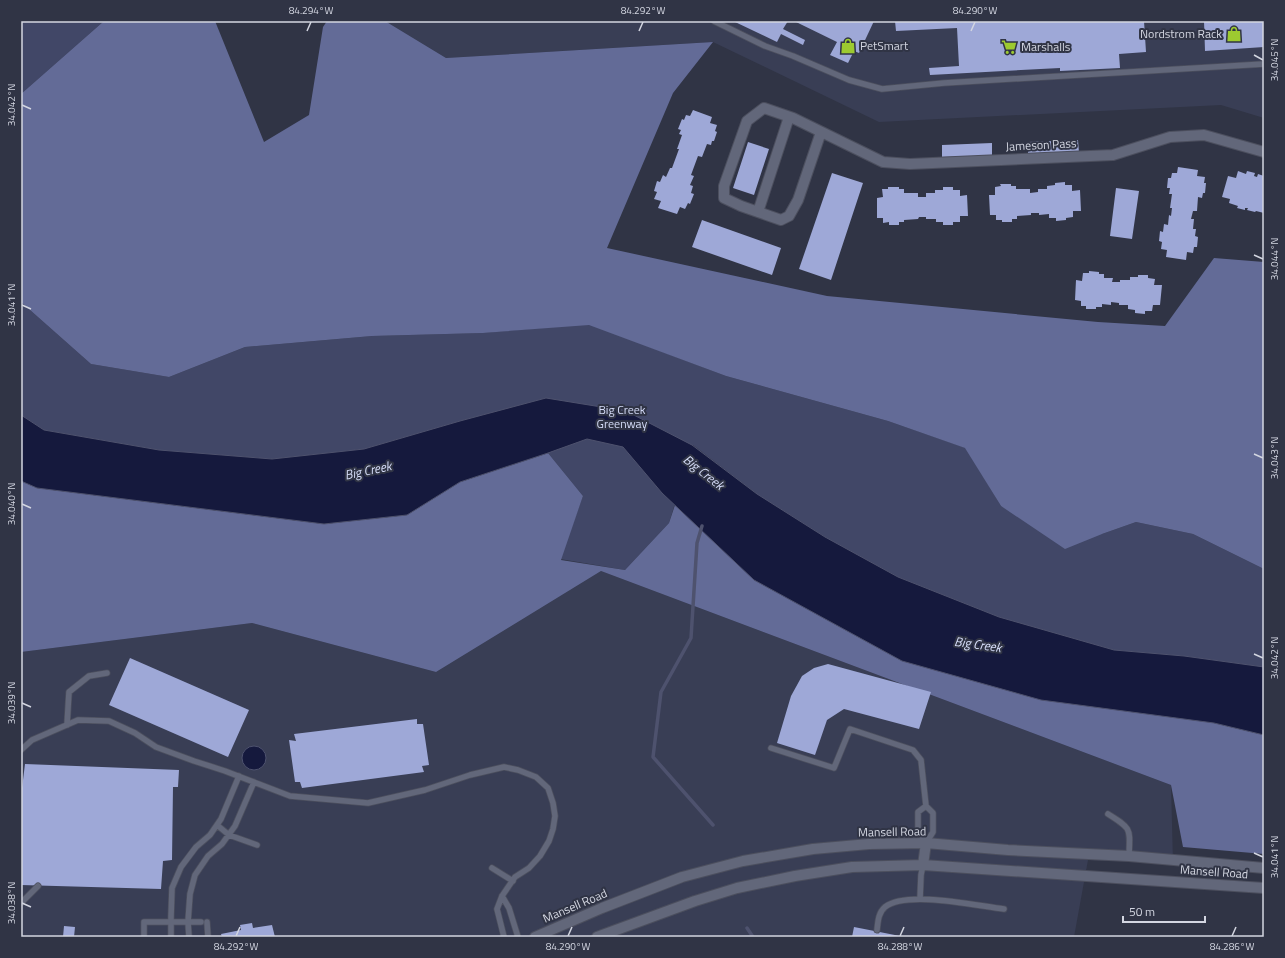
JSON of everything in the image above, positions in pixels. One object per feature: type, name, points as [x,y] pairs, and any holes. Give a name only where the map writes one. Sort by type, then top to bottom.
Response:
[{"type":"main road","name":"Jameson Pass","points":[[821,132],[798,200],[789,216],[781,220],[741,206],[724,198],[724,186],[747,121],[764,108],[789,117],[821,132],[883,162],[910,164],[1113,154],[1170,137],[1204,135],[1264,152]]},
{"type":"main road","points":[[758,212],[789,117]]},
{"type":"main road","points":[[923,865],[926,843]]},
{"type":"main road","name":"Mansell Road","points":[[535,937],[602,908],[682,877],[742,861],[813,849],[869,844],[926,843],[1008,850],[1129,856],[1264,868]]},
{"type":"main road","name":"Mansell Road","points":[[597,937],[695,901],[744,887],[795,876],[852,867],[923,865],[1264,888]]},
{"type":"lane","points":[[714,21],[765,46],[793,56],[849,80],[882,89],[944,83],[1264,64]]},
{"type":"lane","points":[[67,725],[69,692],[89,676],[107,673]]},
{"type":"lane","points":[[21,750],[32,740],[78,720],[109,721],[135,733],[156,747],[239,776],[290,796],[368,803],[425,790],[470,775],[504,767],[518,770],[536,778],[548,788],[553,803],[555,816],[549,841],[540,856],[528,868],[515,877],[502,896],[497,909],[504,937]]},
{"type":"lane","points":[[771,748],[834,768],[850,729],[913,750],[921,760],[926,806],[933,813],[933,832],[926,843],[918,830],[918,812],[926,806]]},
{"type":"lane","points":[[171,937],[172,888],[181,868],[196,847],[210,835],[221,819],[239,776]]},
{"type":"lane","points":[[190,937],[188,922],[190,894],[195,875],[208,856],[222,844],[235,826],[254,782]]},
{"type":"lane","points":[[1108,814],[1126,825],[1129,834],[1129,856]]},
{"type":"lane","points":[[217,825],[229,835],[257,845]]},
{"type":"lane","points":[[920,899],[923,865]]},
{"type":"lane","points":[[492,868],[512,881]]},
{"type":"lane","points":[[21,903],[38,886]]},
{"type":"lane","points":[[502,896],[509,908],[518,937]]},
{"type":"lane","points":[[877,930],[878,916],[885,907],[907,900],[920,899],[1004,909]]},
{"type":"lane","points":[[144,937],[144,922],[171,921],[204,922],[208,937]]},
{"type":"shaded area","points":[[104,21],[215,21],[264,142],[309,115],[323,27],[327,21],[385,21],[446,58],[713,42],[673,93],[607,248],[827,296],[1098,322],[1165,326],[1214,258],[1264,262],[1264,569],[1193,534],[1136,522],[1065,549],[1001,506],[965,448],[888,421],[726,376],[589,325],[483,333],[372,336],[245,347],[169,377],[91,364],[21,302],[21,94]]},
{"type":"shaded area","points":[[385,21],[1264,21],[1264,118],[1221,105],[879,122],[713,42],[446,58]]},
{"type":"shaded area","points":[[548,453],[583,496],[561,560],[625,570],[669,523],[675,505],[1214,723],[1264,735],[1264,854],[1183,847],[1171,785],[601,571],[436,672],[252,623],[21,652],[21,481],[37,488],[324,524],[407,515],[460,482]]},
{"type":"shaded area","points":[[601,571],[1171,785],[1173,863],[1088,860],[1074,937],[21,937],[21,652],[252,623],[436,672]]},
{"type":"green space","points":[[21,21],[104,21],[21,94]]},
{"type":"green space","name":"Big Creek Greenway","points":[[21,302],[91,364],[169,377],[245,347],[372,336],[482,333],[589,324],[726,376],[888,421],[966,448],[1001,506],[1102,534],[1136,522],[1193,534],[1264,569],[1264,667],[1184,656],[1114,650],[999,617],[898,577],[825,537],[757,494],[693,445],[669,523],[625,570],[560,559],[583,496],[548,453],[546,398],[364,449],[272,459],[159,450],[44,430],[21,415]]},
{"type":"water","name":"Big Creek","points":[[546,398],[626,411],[692,445],[757,494],[825,537],[898,577],[999,617],[1114,650],[1184,656],[1264,667],[1264,735],[1214,723],[1041,700],[902,661],[754,580],[662,493],[623,447],[587,439],[460,482],[407,515],[324,524],[37,488],[21,481],[21,415],[44,430],[159,450],[272,459],[364,449]]},
{"type":"water","points":[[254,746],[262,750],[266,758],[262,766],[254,770],[246,766],[242,758],[246,750]]},
{"type":"building","points":[[733,21],[788,21],[783,29],[805,40],[803,45],[781,34],[777,42]]},
{"type":"building","name":"PetSmart","points":[[794,21],[874,21],[859,53],[854,51],[848,63],[830,55],[837,42]]},
{"type":"building","points":[[895,21],[1144,21],[1146,52],[1119,54],[1120,68],[1060,71],[1060,68],[930,75],[929,68],[959,66],[957,28],[896,31]]},
{"type":"building","name":"Nordstrom Rack","points":[[1204,21],[1264,21],[1264,47],[1205,51]]},
{"type":"building","points":[[693,110],[712,117],[710,123],[717,125],[715,131],[717,132],[711,145],[707,144],[702,157],[698,156],[691,175],[694,176],[690,185],[693,186],[691,193],[694,194],[690,204],[688,203],[685,209],[680,207],[677,214],[658,208],[661,201],[654,199],[657,192],[654,191],[657,181],[660,182],[663,175],[666,177],[670,168],[672,168],[682,135],[679,134],[681,130],[678,129],[682,119],[684,120],[686,115],[690,116]]},
{"type":"building","points":[[1078,140],[1079,153],[1028,154],[1028,142]]},
{"type":"building","points":[[748,142],[769,149],[754,195],[733,188]]},
{"type":"building","points":[[992,143],[992,156],[942,157],[942,145]]},
{"type":"building","points":[[1178,167],[1198,170],[1197,176],[1205,177],[1204,183],[1206,183],[1205,193],[1203,193],[1202,198],[1198,197],[1197,211],[1193,211],[1191,219],[1194,219],[1193,229],[1196,229],[1195,236],[1198,237],[1197,247],[1194,247],[1193,253],[1187,252],[1186,260],[1166,257],[1167,250],[1161,249],[1162,242],[1159,241],[1160,231],[1163,232],[1164,224],[1168,225],[1169,215],[1171,216],[1172,208],[1170,208],[1172,194],[1169,194],[1170,188],[1167,188],[1168,178],[1171,178],[1172,173],[1177,173]]},
{"type":"building","points":[[1238,171],[1246,174],[1247,171],[1255,173],[1254,176],[1257,177],[1258,174],[1264,176],[1264,213],[1247,210],[1248,208],[1245,208],[1245,210],[1237,208],[1238,206],[1229,203],[1230,199],[1222,197],[1228,176],[1236,178]]},
{"type":"building","points":[[832,173],[863,183],[831,280],[799,269]]},
{"type":"building","points":[[1065,182],[1065,185],[1072,185],[1072,191],[1080,190],[1081,211],[1073,211],[1073,217],[1066,218],[1066,220],[1056,221],[1056,218],[1049,218],[1049,214],[1039,215],[1039,213],[1031,213],[1031,215],[1017,216],[1017,219],[1012,219],[1012,222],[1002,222],[1002,220],[996,220],[996,215],[990,215],[989,195],[995,195],[995,187],[1001,186],[1000,184],[1011,184],[1011,186],[1016,186],[1016,189],[1030,189],[1030,193],[1038,192],[1038,189],[1047,189],[1047,186],[1055,185],[1055,183]]},
{"type":"building","points":[[888,187],[899,187],[899,189],[904,189],[904,193],[918,193],[918,197],[926,197],[926,193],[935,193],[935,190],[943,190],[943,187],[953,187],[953,190],[960,190],[960,196],[967,195],[968,216],[960,216],[960,222],[953,222],[953,225],[943,225],[943,222],[936,222],[936,219],[926,219],[926,217],[904,220],[904,222],[899,222],[899,225],[889,225],[889,222],[883,223],[883,218],[877,218],[877,198],[883,197],[882,189],[888,189]]},
{"type":"building","points":[[1116,188],[1139,191],[1132,239],[1110,236]]},
{"type":"building","points":[[702,220],[781,248],[772,275],[692,247]]},
{"type":"building","points":[[1089,271],[1104,274],[1104,278],[1113,278],[1112,282],[1130,280],[1130,277],[1138,277],[1138,275],[1148,275],[1148,278],[1155,279],[1154,285],[1162,285],[1160,305],[1153,305],[1152,311],[1145,311],[1145,314],[1135,313],[1135,310],[1128,309],[1128,305],[1119,305],[1119,303],[1111,302],[1111,305],[1102,304],[1102,307],[1096,307],[1096,309],[1086,309],[1086,306],[1081,306],[1081,301],[1075,300],[1076,280],[1082,281],[1083,273],[1089,273]]},
{"type":"building","points":[[130,658],[249,710],[228,757],[109,705]]},
{"type":"building","points":[[828,664],[931,692],[919,729],[844,709],[827,720],[815,755],[777,743],[791,696],[802,676],[814,668]]},
{"type":"building","points":[[417,719],[417,724],[423,724],[429,765],[422,766],[424,772],[302,788],[300,782],[295,782],[289,740],[296,741],[294,734]]},
{"type":"building","points":[[25,764],[179,770],[178,787],[173,787],[172,860],[163,861],[161,889],[21,885],[21,796]]},
{"type":"building","points":[[252,923],[253,928],[272,925],[275,937],[222,937],[221,934],[241,930],[240,925]]},
{"type":"building","points":[[64,926],[75,927],[74,937],[63,937]]},
{"type":"building","points":[[854,927],[900,936],[900,937],[852,937]]},
{"type":"waterway","points":[[702,526],[697,543],[691,638],[661,692],[653,757],[713,825]]},
{"type":"waterway","points":[[747,928],[753,937]]},
{"type":"place","name":"Nordstrom Rack","points":[[1234,34]]},
{"type":"place","name":"PetSmart","points":[[848,46]]},
{"type":"place","name":"Marshalls","points":[[1009,47]]}]
